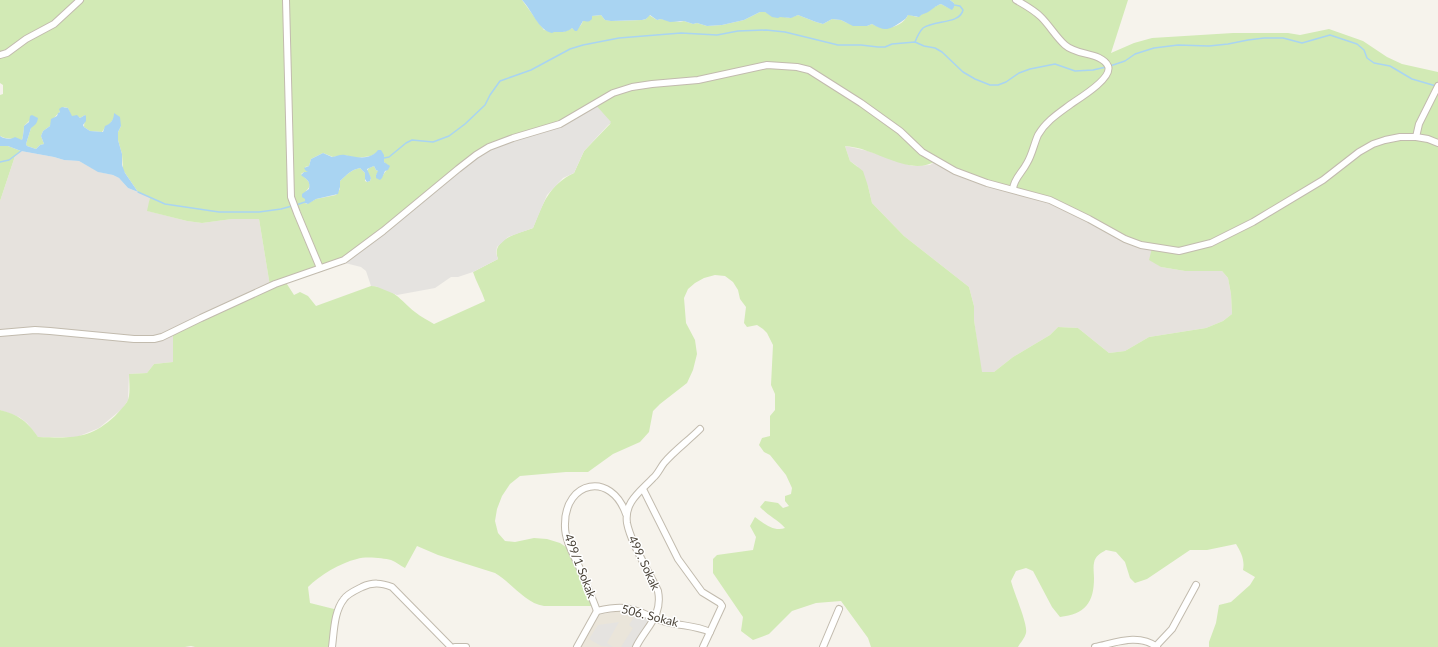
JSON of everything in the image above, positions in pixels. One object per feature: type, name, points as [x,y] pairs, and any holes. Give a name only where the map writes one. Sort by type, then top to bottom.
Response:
[{"type":"street","points":[[0,55],[7,53],[26,39],[54,24],[80,0]]},
{"type":"street","points":[[286,0],[292,197],[296,213],[320,268]]},
{"type":"street","points":[[1013,189],[1013,183],[1027,165],[1038,135],[1044,126],[1097,85],[1107,75],[1108,71],[1108,67],[1100,58],[1070,49],[1041,17],[1016,0]]},
{"type":"street","points":[[0,333],[35,330],[134,339],[154,339],[162,337],[258,291],[344,260],[358,251],[458,169],[489,147],[560,124],[613,93],[632,87],[698,80],[767,66],[797,67],[809,70],[861,103],[900,131],[922,152],[955,171],[972,178],[1050,200],[1125,239],[1141,245],[1179,251],[1211,243],[1253,222],[1323,180],[1359,152],[1373,144],[1400,137],[1416,137],[1438,144]]},
{"type":"street","points":[[1416,137],[1419,124],[1437,88]]},
{"type":"street","points":[[626,514],[630,501],[654,478],[664,463],[700,430]]},
{"type":"street","name":"499/1 Sokak","points":[[597,611],[568,539],[564,525],[567,512],[573,499],[584,488],[600,486],[618,498],[624,506],[626,514]]},
{"type":"street","points":[[643,489],[678,559],[702,592],[720,603],[722,606],[703,647]]},
{"type":"street","name":"499. Sokak","points":[[626,514],[627,525],[658,590],[660,599],[658,612],[636,647]]},
{"type":"street","points":[[332,647],[338,610],[344,597],[370,583],[382,583],[392,587],[398,592],[451,647]]},
{"type":"street","points":[[1094,647],[1136,640],[1151,643],[1156,647],[1172,629],[1196,585]]},
{"type":"street","name":"506. Sokak","points":[[597,611],[618,607],[626,608],[670,623],[689,625],[710,632]]},
{"type":"street","points":[[823,647],[839,609]]},
{"type":"street","points":[[576,647],[597,611]]},
{"type":"street","points":[[455,647],[466,647]]},
{"type":"shaded area","points":[[594,103],[611,122],[584,151],[574,173],[563,178],[547,195],[533,228],[508,237],[497,247],[496,253],[498,259],[473,272],[458,277],[451,277],[435,288],[397,295],[375,286],[371,286],[366,271],[361,267],[342,261],[476,155],[560,124]]},
{"type":"shaded area","points":[[845,146],[868,151],[912,166],[930,165],[936,161],[1050,200],[1152,248],[1161,267],[1185,271],[1222,271],[1228,278],[1231,294],[1232,314],[1223,321],[1206,328],[1149,337],[1125,351],[1109,353],[1078,328],[1058,327],[1050,335],[1013,357],[994,372],[981,372],[974,320],[974,306],[969,287],[904,236],[872,203],[868,186],[857,166],[850,161]]},
{"type":"shaded area","points":[[21,151],[64,160],[79,161],[99,172],[113,175],[119,178],[128,188],[150,197],[148,211],[187,221],[202,223],[232,219],[259,219],[270,286],[173,362],[154,364],[147,373],[129,374],[128,400],[123,408],[99,428],[77,437],[38,437],[27,423],[19,417],[0,410],[0,201],[15,156]]},
{"type":"shaded area","points":[[625,610],[650,620],[632,647],[579,647],[598,615]]},
{"type":"shaded area","points":[[636,614],[650,620],[632,647],[621,647],[633,628],[629,625]]},
{"type":"shaded area","points":[[619,622],[607,643],[613,647],[601,646],[589,639],[598,625]]},
{"type":"green space","points":[[0,0],[522,0],[544,30],[563,32],[572,28],[575,30],[583,21],[592,18],[592,16],[601,15],[605,20],[615,21],[642,20],[646,19],[649,15],[657,20],[684,21],[707,26],[722,25],[744,20],[760,12],[765,12],[789,18],[798,15],[823,24],[832,19],[867,26],[872,24],[887,28],[901,23],[908,15],[917,17],[941,4],[949,8],[954,3],[950,0],[1128,0],[1111,53],[1134,43],[1152,38],[1233,33],[1288,33],[1300,35],[1329,29],[1363,41],[1387,57],[1402,64],[1438,72],[1438,647],[1209,647],[1209,642],[1216,623],[1219,605],[1231,602],[1250,585],[1255,577],[1243,570],[1242,556],[1236,544],[1207,550],[1190,550],[1147,579],[1135,583],[1130,578],[1125,562],[1116,552],[1106,550],[1098,555],[1095,561],[1094,587],[1090,601],[1082,610],[1060,617],[1052,607],[1033,571],[1026,568],[1016,571],[1011,581],[1026,629],[1024,639],[1018,647],[871,647],[868,638],[841,601],[816,603],[792,611],[769,634],[753,640],[741,631],[743,617],[713,573],[713,559],[717,555],[753,550],[756,537],[750,526],[755,517],[773,528],[785,528],[760,507],[765,501],[778,503],[783,508],[789,506],[785,501],[785,496],[791,494],[792,488],[786,475],[770,455],[764,452],[759,445],[762,438],[770,436],[770,416],[775,410],[775,394],[771,385],[773,345],[767,333],[763,329],[757,325],[747,327],[744,323],[746,307],[740,299],[738,290],[733,282],[725,276],[715,275],[704,278],[688,289],[684,298],[686,323],[695,340],[697,354],[693,370],[687,383],[653,411],[649,432],[640,442],[613,454],[588,472],[566,472],[520,476],[510,484],[502,496],[497,509],[495,521],[498,533],[505,541],[515,542],[534,538],[547,539],[560,543],[572,551],[595,606],[544,606],[537,604],[525,597],[495,573],[438,555],[417,546],[405,568],[391,560],[360,558],[344,563],[331,570],[318,578],[308,587],[310,603],[338,610],[332,647],[0,647],[0,410],[22,419],[38,437],[60,438],[79,436],[97,430],[115,416],[127,402],[129,392],[129,374],[147,373],[154,364],[173,362],[173,332],[270,286],[259,219],[232,219],[202,223],[187,221],[147,211],[150,197],[138,192],[123,170],[122,154],[118,140],[118,132],[121,126],[114,116],[109,125],[106,126],[102,132],[90,131],[84,127],[85,115],[80,118],[71,116],[68,108],[64,107],[54,118],[50,126],[43,131],[41,136],[44,144],[40,145],[36,149],[27,146],[26,144],[31,128],[30,120],[24,126],[22,140],[0,136],[0,95],[3,94],[3,85],[0,83]],"holes":[[[611,123],[584,151],[574,173],[558,183],[553,189],[544,203],[533,228],[507,238],[498,246],[498,259],[473,272],[485,301],[434,324],[417,314],[396,295],[385,289],[371,286],[316,306],[308,296],[300,292],[294,295],[285,281],[344,260]],[[845,146],[862,149],[902,164],[919,166],[928,165],[936,161],[987,183],[1050,200],[1125,239],[1152,248],[1149,260],[1161,267],[1185,271],[1222,271],[1228,278],[1231,294],[1232,314],[1223,321],[1206,328],[1149,337],[1125,351],[1109,353],[1078,328],[1058,327],[1050,335],[1013,357],[994,372],[982,372],[974,320],[974,306],[969,287],[904,236],[872,203],[863,171],[850,161]],[[323,153],[333,157],[344,155],[357,158],[371,156],[376,153],[388,165],[388,168],[383,175],[376,175],[378,171],[374,166],[369,168],[367,171],[371,178],[370,181],[367,182],[365,181],[365,173],[360,168],[354,170],[340,181],[340,189],[336,195],[316,199],[307,204],[305,203],[306,191],[310,184],[301,174],[304,172],[309,172],[305,167],[309,166],[311,159]]]},
{"type":"green space","points":[[0,146],[8,146],[21,151],[15,156],[0,201]]},
{"type":"water","points":[[522,0],[950,0],[954,3],[954,7],[952,10],[941,4],[919,17],[908,15],[901,22],[887,29],[880,28],[872,24],[867,26],[853,26],[841,20],[832,19],[823,24],[798,15],[791,18],[778,18],[772,17],[765,12],[760,12],[744,20],[722,25],[707,26],[684,21],[670,22],[661,19],[657,20],[650,15],[646,19],[642,20],[611,21],[605,20],[601,15],[592,16],[592,19],[583,21],[577,31],[572,28],[566,31],[552,33],[547,31],[539,24]]},
{"type":"water","points":[[62,107],[68,108],[72,116],[77,115],[80,118],[85,115],[86,121],[83,125],[90,131],[103,132],[105,126],[112,121],[114,113],[120,117],[121,126],[118,132],[118,140],[122,154],[122,165],[125,173],[138,192],[128,188],[119,178],[113,175],[98,172],[79,161],[64,160],[21,151],[8,146],[0,146],[0,136],[8,139],[15,137],[22,140],[24,126],[29,122],[30,116],[32,115],[38,118],[36,124],[31,128],[26,144],[27,146],[36,149],[40,145],[44,144],[41,136],[43,131],[50,126],[51,119],[57,116],[60,112],[59,109]]},
{"type":"water","points":[[378,150],[381,150],[384,155],[384,162],[390,166],[380,180],[376,178],[378,171],[374,166],[367,169],[371,178],[370,181],[367,182],[365,179],[365,173],[360,168],[349,173],[340,181],[338,194],[316,199],[308,204],[305,203],[305,199],[302,197],[302,194],[309,189],[309,184],[308,180],[301,175],[304,172],[308,172],[304,168],[309,166],[311,159],[323,153],[332,157],[343,155],[367,157],[371,156]]},
{"type":"waterway","points":[[915,42],[923,28],[957,18],[963,10],[960,6],[954,5]]},
{"type":"waterway","points":[[384,158],[389,157],[412,140],[433,142],[449,136],[465,124],[485,105],[500,81],[531,70],[570,49],[619,38],[681,33],[717,35],[738,31],[766,30],[785,32],[838,45],[885,47],[892,44],[915,42],[924,46],[935,48],[942,52],[963,72],[990,85],[998,85],[1006,82],[1019,73],[1030,69],[1055,64],[1075,71],[1093,70],[1106,67]]},
{"type":"waterway","points":[[1110,66],[1125,61],[1135,54],[1154,48],[1178,45],[1209,46],[1264,38],[1283,38],[1302,43],[1330,35],[1357,44],[1364,50],[1367,58],[1374,63],[1390,66],[1412,79],[1436,86]]},
{"type":"waterway","points":[[0,162],[9,160],[21,151]]},
{"type":"waterway","points":[[138,192],[165,204],[219,212],[259,212],[292,206]]},
{"type":"waterway","points":[[296,205],[305,202]]}]
